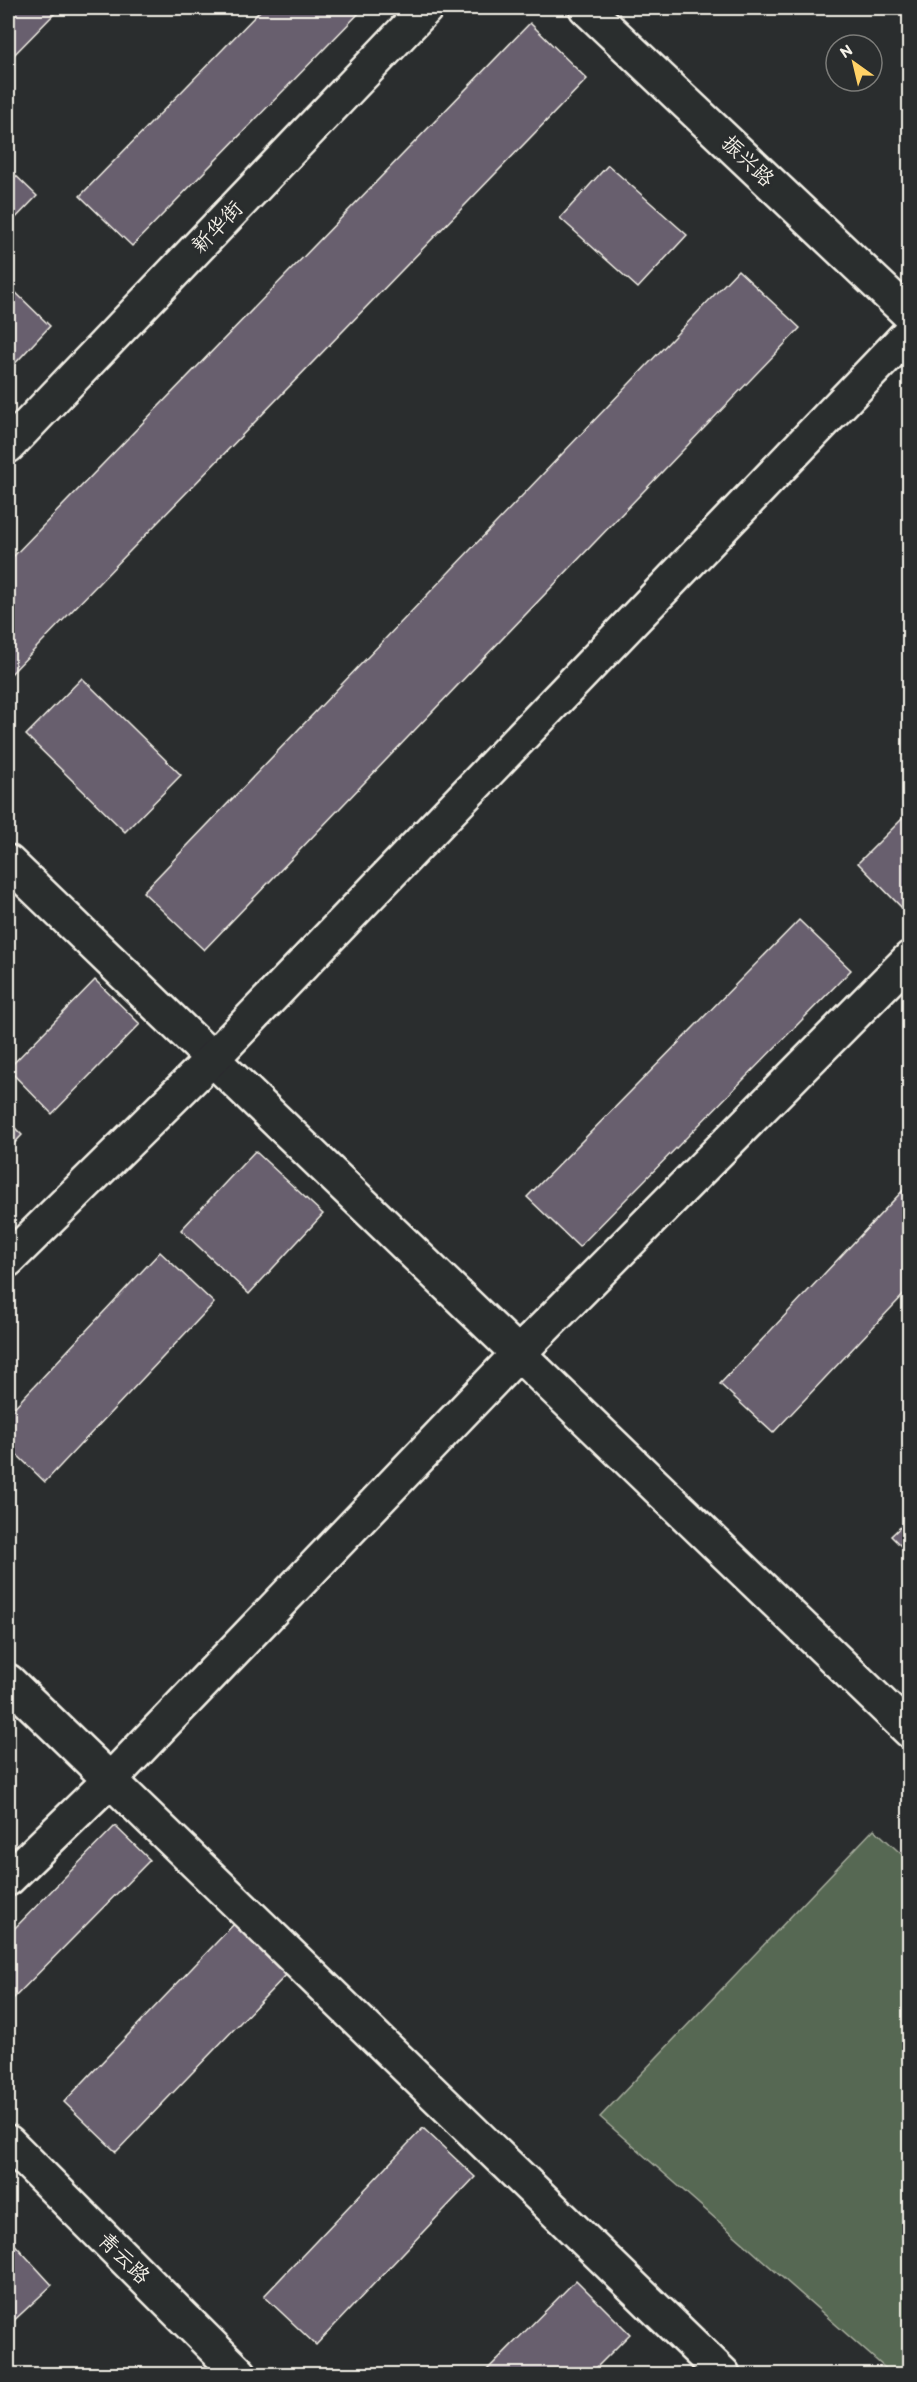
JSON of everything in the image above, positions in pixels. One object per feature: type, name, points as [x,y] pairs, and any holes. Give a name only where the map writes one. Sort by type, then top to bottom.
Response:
[{"type":"street","name":"新华街","points":[[8,446],[426,8]]},
{"type":"street","name":"振兴路","points":[[586,8],[909,315]]},
{"type":"street","points":[[8,1260],[212,1059],[909,332]]},
{"type":"street","points":[[8,862],[909,1731]]},
{"type":"street","points":[[8,1879],[110,1780],[518,1354],[909,958]]},
{"type":"street","points":[[8,1681],[723,2374]]},
{"type":"street","name":"青云路","points":[[8,2142],[240,2374]]},
{"type":"green space","points":[[874,1829],[909,1861],[909,2374],[892,2374],[600,2117]]},
{"type":"building","points":[[8,8],[60,8],[8,61]]},
{"type":"building","points":[[263,8],[364,8],[132,246],[80,196]]},
{"type":"building","points":[[530,23],[587,79],[8,677],[8,562]]},
{"type":"building","points":[[608,165],[687,235],[638,288],[560,218]]},
{"type":"building","points":[[9,169],[37,196],[8,226],[8,171]]},
{"type":"building","points":[[738,270],[800,328],[204,950],[143,892]]},
{"type":"building","points":[[8,285],[50,326],[8,371]]},
{"type":"building","points":[[82,678],[181,775],[125,832],[26,735]]},
{"type":"building","points":[[910,811],[910,913],[908,914],[858,863]]},
{"type":"building","points":[[799,920],[851,970],[579,1247],[527,1197]]},
{"type":"building","points":[[95,980],[140,1024],[52,1114],[8,1069]]},
{"type":"building","points":[[8,1121],[22,1135],[8,1150]]},
{"type":"building","points":[[255,1151],[323,1214],[249,1294],[181,1230]]},
{"type":"building","points":[[910,1183],[910,1288],[773,1433],[720,1384]]},
{"type":"building","points":[[160,1252],[214,1303],[45,1482],[8,1446],[8,1414]]},
{"type":"building","points":[[910,1518],[910,1555],[891,1536]]},
{"type":"building","points":[[115,1826],[150,1860],[8,2004],[8,1935]]},
{"type":"building","points":[[235,1923],[288,1973],[116,2152],[64,2102]]},
{"type":"building","points":[[423,2128],[475,2177],[316,2345],[264,2296]]},
{"type":"building","points":[[8,2237],[52,2285],[8,2326]]},
{"type":"building","points":[[576,2280],[630,2334],[590,2374],[483,2374]]}]
